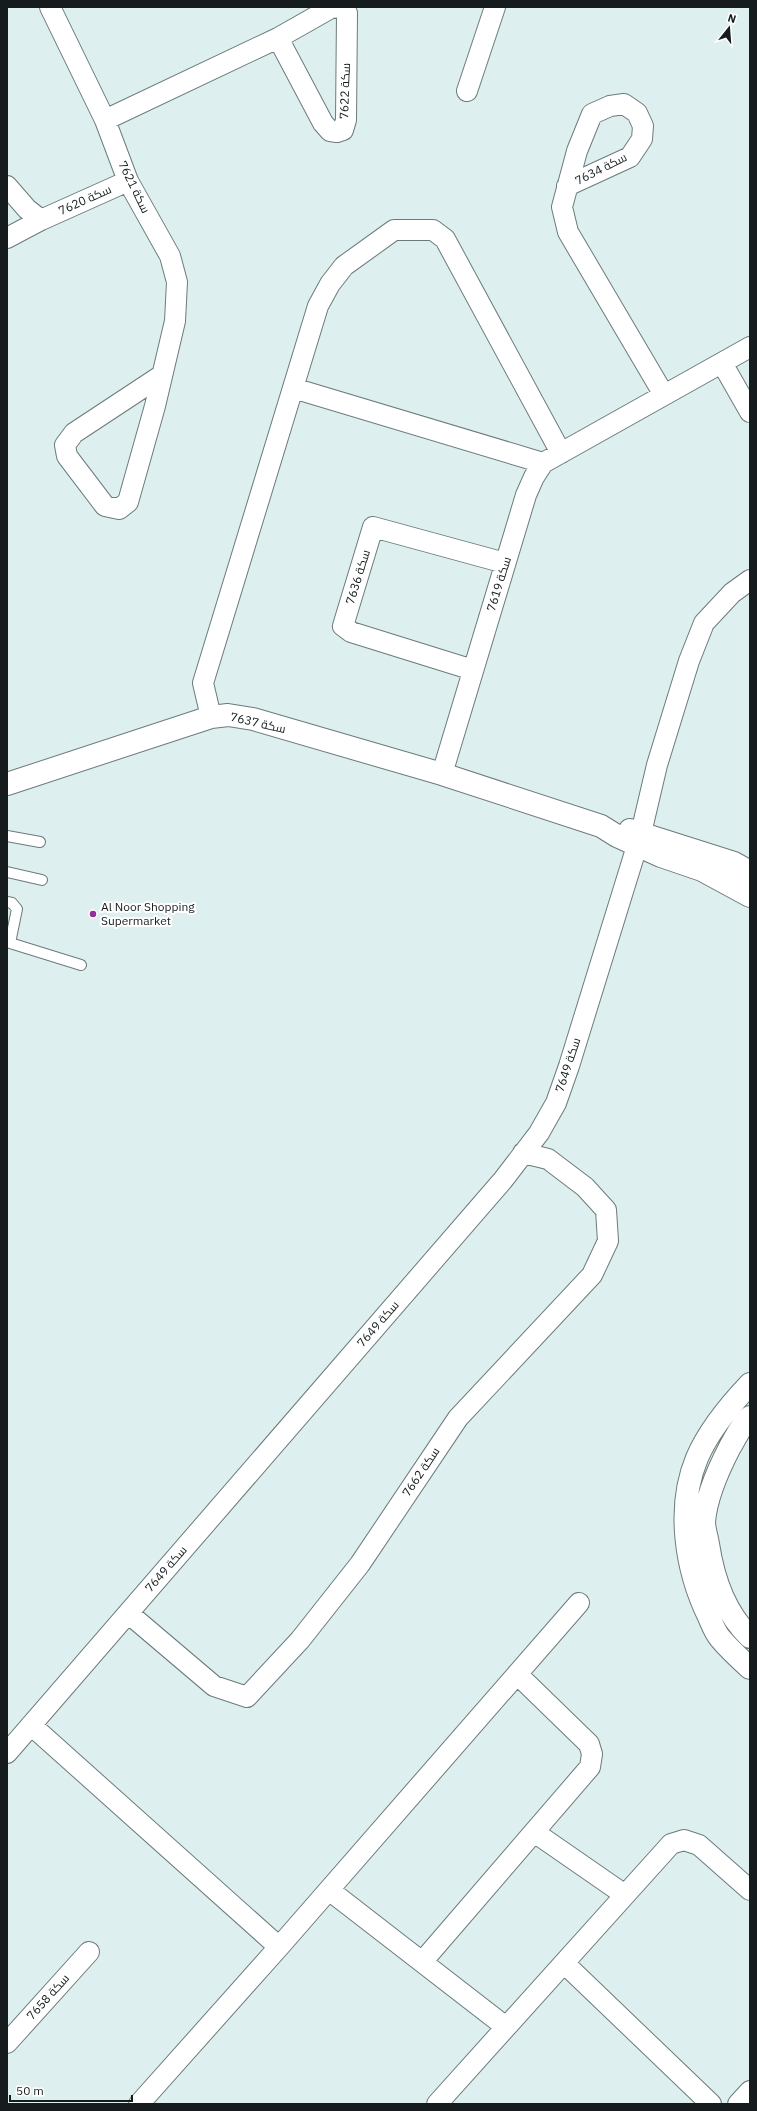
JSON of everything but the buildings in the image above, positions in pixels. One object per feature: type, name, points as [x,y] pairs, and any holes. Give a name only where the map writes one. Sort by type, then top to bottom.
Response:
[{"type":"street","name":"سكة 7621","points":[[50,7],[105,120],[128,181],[170,256],[177,282],[175,321],[162,375],[128,502],[119,509],[105,506],[67,456],[65,445],[74,432],[162,375]]},
{"type":"street","name":"سكة 7622","points":[[105,120],[278,38],[331,8],[340,7],[347,13],[346,120],[343,130],[337,132],[330,131],[323,123],[278,38]]},
{"type":"street","points":[[467,91],[495,7]]},
{"type":"street","name":"سكة 7620","points":[[7,238],[41,220],[128,181]]},
{"type":"street","points":[[7,186],[27,209],[41,220]]},
{"type":"street","name":"سكة 7634","points":[[567,186],[562,207],[568,232],[664,395]]},
{"type":"street","points":[[211,717],[203,683],[318,306],[330,284],[344,266],[394,230],[433,230],[445,239],[561,453]]},
{"type":"street","name":"سكة 7619","points":[[442,774],[526,495],[534,477],[543,463],[750,347]]},
{"type":"street","points":[[722,363],[750,412]]},
{"type":"street","points":[[293,388],[543,463]]},
{"type":"street","name":"سكة 7636","points":[[473,670],[351,632],[343,626],[373,528],[505,563]]},
{"type":"street","name":"سكة 7649","points":[[7,1753],[504,1180],[539,1133],[556,1103],[569,1066],[639,839],[659,757],[689,661],[704,623],[732,593],[750,580]]},
{"type":"street","name":"سكة 7637","points":[[7,784],[211,717],[228,716],[253,719],[442,774]]},
{"type":"street","points":[[442,774],[601,826],[621,827],[639,839],[702,870],[750,896]]},
{"type":"street","points":[[639,839],[734,863],[750,872]]},
{"type":"street","name":"سكة 7662","points":[[128,1613],[214,1686],[247,1697],[300,1640],[360,1564],[458,1418],[592,1275],[608,1241],[606,1210],[585,1187],[548,1159],[524,1153]]},
{"type":"street","points":[[750,1384],[720,1418],[697,1458],[689,1490],[685,1528],[690,1568],[700,1599],[719,1637],[750,1668]]},
{"type":"street","points":[[750,1417],[744,1422],[712,1487],[704,1523],[710,1560],[722,1596],[740,1628],[750,1637]]},
{"type":"street","points":[[139,2104],[279,1947],[579,1603]]},
{"type":"street","points":[[422,1962],[590,1768],[592,1754],[589,1744],[517,1674]]},
{"type":"street","points":[[31,1725],[279,1947]]},
{"type":"street","points":[[534,1832],[625,1895]]},
{"type":"street","points":[[437,2104],[671,1844],[684,1840],[698,1845],[750,1890]]},
{"type":"street","points":[[329,1890],[506,2027]]},
{"type":"street","name":"سكة 7658","points":[[7,2042],[89,1952]]},
{"type":"street","points":[[564,1963],[711,2104]]},
{"type":"street","points":[[738,2104],[750,2091]]},
{"type":"lane","points":[[7,836],[40,842]]},
{"type":"lane","points":[[7,872],[42,880]]},
{"type":"lane","points":[[7,902],[12,903],[17,909],[9,943],[81,964]]},
{"type":"place","name":"Al Noor Shopping Supermarket","points":[[93,914]]}]
